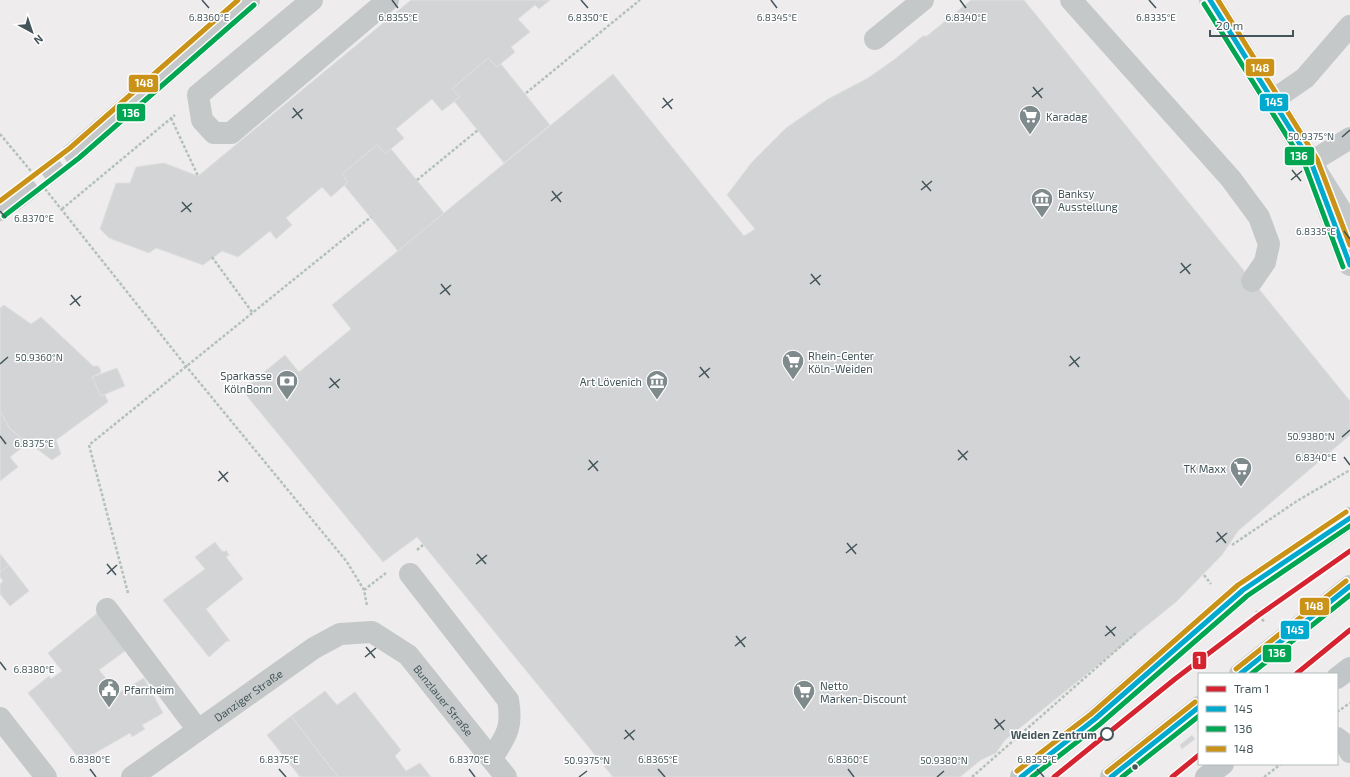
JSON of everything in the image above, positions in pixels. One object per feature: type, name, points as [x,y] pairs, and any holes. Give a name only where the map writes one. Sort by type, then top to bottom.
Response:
[{"type":"main road","points":[[1021,777],[1094,719],[1243,590],[1350,518]]},
{"type":"main road","points":[[1338,677],[1350,668]]},
{"type":"main road","points":[[1206,777],[1222,765]]},
{"type":"street","points":[[74,153],[249,0]]},
{"type":"street","points":[[312,0],[198,96],[202,120],[214,133],[231,133],[388,0]]},
{"type":"street","points":[[875,39],[923,0]]},
{"type":"street","points":[[1071,0],[1231,180],[1258,217],[1269,244],[1265,262],[1252,281]]},
{"type":"street","points":[[1210,0],[1350,225]]},
{"type":"street","points":[[1273,100],[1305,78],[1350,26]]},
{"type":"street","points":[[1311,162],[1350,138]]},
{"type":"street","points":[[1311,162],[1350,265]]},
{"type":"street","points":[[0,210],[18,197]]},
{"type":"street","points":[[410,574],[508,700],[511,716],[506,736],[492,758]]},
{"type":"street","points":[[1241,673],[1350,586]]},
{"type":"street","points":[[107,609],[198,730]]},
{"type":"street","name":"Danziger Straße","points":[[132,777],[314,648],[340,634],[372,632]]},
{"type":"street","name":"Bunzlauer Straße","points":[[372,632],[408,655],[506,777]]},
{"type":"street","points":[[1111,777],[1198,708]]},
{"type":"street","points":[[0,718],[46,777]]},
{"type":"street","points":[[1338,739],[1347,746],[1350,752]]},
{"type":"path","points":[[526,93],[640,0]]},
{"type":"path","points":[[62,209],[198,96]]},
{"type":"path","points":[[171,118],[198,176]]},
{"type":"path","points":[[417,180],[478,130]]},
{"type":"path","points":[[0,134],[62,209],[186,366],[347,562],[364,590],[372,632]]},
{"type":"path","points":[[122,629],[128,593],[88,445],[371,217]]},
{"type":"path","points":[[212,257],[252,312]]},
{"type":"path","points":[[1232,545],[1297,501],[1350,470]]},
{"type":"path","points":[[1255,610],[1266,625]]},
{"type":"path","points":[[972,777],[1137,632]]},
{"type":"path","points":[[1338,711],[1350,703]]},
{"type":"path","points":[[1264,777],[1279,765]]},
{"type":"building","points":[[411,0],[550,0],[539,9],[535,5],[518,19],[530,32],[511,47],[515,52],[497,67],[488,58],[452,89],[460,97],[442,111],[432,99],[396,129],[404,138],[385,154],[377,145],[342,174],[348,182],[331,197],[322,187],[286,218],[292,225],[276,239],[270,231],[238,257],[222,251],[203,265],[156,248],[149,253],[109,238],[100,229],[116,183],[130,183],[136,167],[164,163],[198,176]]},
{"type":"building","name":"Rhein-Center Köln-Weiden","points":[[971,0],[1024,0],[1350,401],[1350,435],[1238,531],[1222,555],[1176,602],[1005,740],[996,753],[981,760],[960,777],[613,777],[417,537],[383,562],[242,390],[285,355],[299,372],[351,329],[332,305],[613,74],[744,236],[755,229],[727,195],[752,162],[786,128],[828,99],[868,78],[895,59],[923,36],[927,36]]},
{"type":"building","points":[[488,58],[497,67],[501,64],[550,125],[504,163],[454,101],[460,97],[452,89]]},
{"type":"building","points":[[377,145],[385,154],[391,149],[444,213],[398,251],[344,185],[348,182],[342,174]]},
{"type":"building","points":[[4,305],[31,324],[41,317],[93,366],[98,366],[101,370],[100,373],[92,377],[101,396],[105,395],[108,402],[56,440],[61,454],[52,460],[10,429],[0,411],[0,308]]},
{"type":"building","points":[[117,368],[125,386],[101,396],[92,377]]},
{"type":"building","points":[[0,411],[10,429],[28,443],[10,457],[18,467],[0,481]]},
{"type":"building","points":[[215,542],[221,550],[224,552],[226,550],[229,555],[226,557],[243,579],[206,609],[230,641],[227,641],[209,657],[163,600],[205,569],[195,557]]},
{"type":"building","points":[[0,554],[9,565],[0,572]]},
{"type":"building","points":[[9,565],[29,591],[10,606],[0,594],[0,584],[3,581],[0,577],[0,572]]},
{"type":"building","points":[[100,611],[129,648],[99,670],[118,693],[144,678],[163,713],[142,725],[145,729],[132,737],[130,733],[81,761],[28,693],[49,676],[51,679],[62,671],[48,653]]},
{"type":"building","points":[[325,691],[337,705],[355,692],[401,750],[395,756],[406,771],[420,763],[431,777],[338,777],[291,716]]},
{"type":"building","points":[[291,716],[338,777],[300,777],[267,735]]},
{"type":"building","points":[[1192,735],[1195,739],[1182,749],[1180,745]]},
{"type":"tunnel","points":[[18,197],[74,153]]},
{"type":"tram line","name":"1","points":[[1054,777],[1175,679],[1259,615],[1350,551]]},
{"type":"tram line","name":"1","points":[[1297,673],[1350,630]]},
{"type":"tram line","name":"1","points":[[1172,777],[1198,756]]},
{"type":"transit line","name":"148","points":[[0,201],[70,148],[238,0]]},
{"type":"transit line","name":"145","points":[[1210,0],[1311,162],[1350,265]]},
{"type":"transit line","name":"148","points":[[1218,0],[1317,159],[1350,245]]},
{"type":"transit line","name":"136","points":[[1204,4],[1305,165],[1343,267]]},
{"type":"transit line","name":"136","points":[[4,216],[79,158],[254,5]]},
{"type":"transit line","name":"148","points":[[1017,771],[1091,714],[1238,585],[1346,512]]},
{"type":"transit line","name":"145","points":[[1021,777],[1095,719],[1243,590],[1350,518]]},
{"type":"transit line","name":"136","points":[[1032,777],[1100,724],[1247,596],[1350,526]]},
{"type":"transit line","name":"148","points":[[1236,669],[1346,581]]},
{"type":"transit line","name":"145","points":[[1241,673],[1350,586]]},
{"type":"transit line","name":"136","points":[[1252,673],[1350,595]]},
{"type":"transit line","name":"148","points":[[1107,772],[1195,702]]},
{"type":"transit line","name":"145","points":[[1111,777],[1198,708]]},
{"type":"transit line","name":"136","points":[[1122,777],[1198,717]]},
{"type":"place","name":"Karadag","points":[[1030,136]]},
{"type":"place","name":"Banksy Ausstellung","points":[[1042,218]]},
{"type":"place","name":"Rhein-Center Köln-Weiden","points":[[793,380]]},
{"type":"place","name":"Sparkasse KölnBonn","points":[[287,400]]},
{"type":"place","name":"Art Lövenich","points":[[657,400]]},
{"type":"place","name":"TK Maxx","points":[[1241,488]]},
{"type":"place","name":"Pfarrheim","points":[[109,708]]},
{"type":"place","name":"Netto Marken-Discount","points":[[804,710]]},
{"type":"place","name":"Weiden Zentrum","points":[[1107,734]]}]
